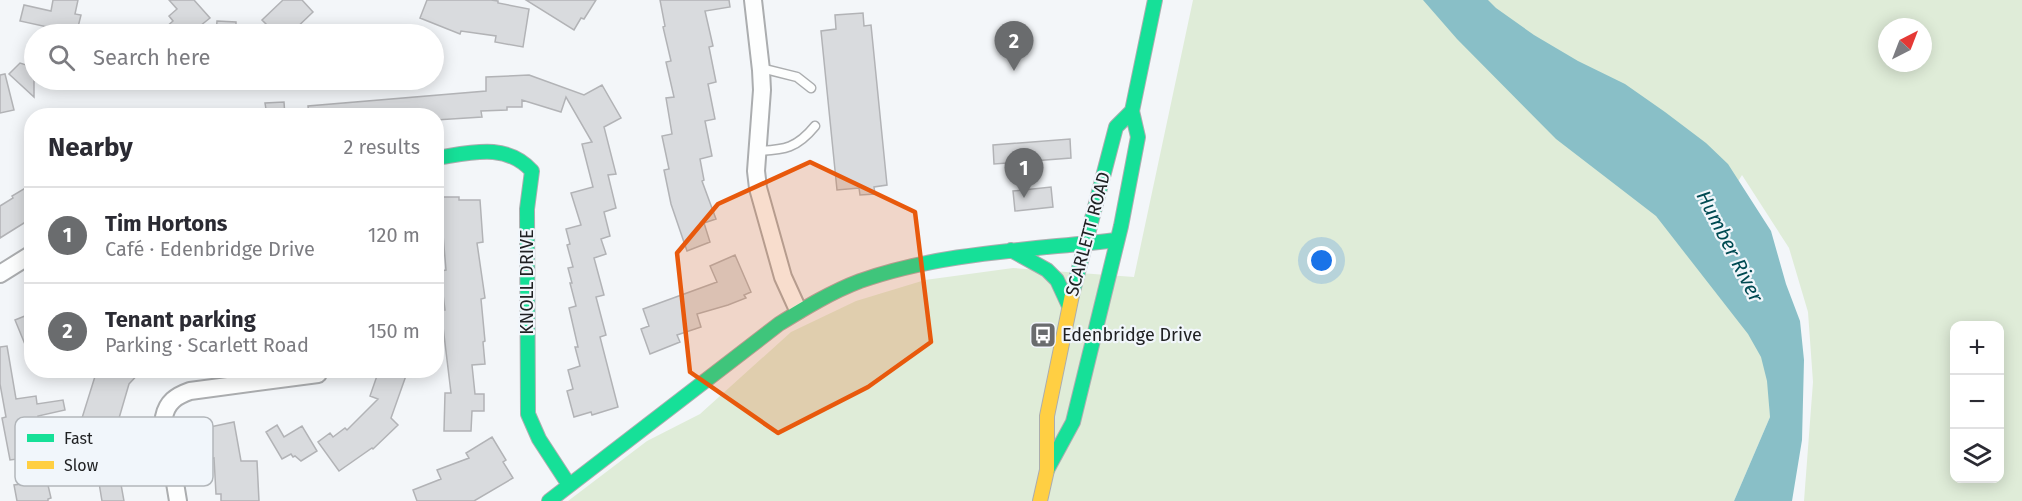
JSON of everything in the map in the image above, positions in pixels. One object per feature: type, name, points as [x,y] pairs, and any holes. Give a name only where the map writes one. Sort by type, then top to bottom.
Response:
[{"type":"street","points":[[753,0],[762,90],[756,171],[758,188],[783,277],[798,310]]},
{"type":"street","name":"SCARLETT ROAD","points":[[1047,470],[1073,422],[1117,240],[1138,137],[1132,111],[1155,0]]},
{"type":"street","name":"SCARLETT ROAD","points":[[1040,501],[1047,470],[1047,416],[1069,306],[1116,127],[1132,111]]},
{"type":"street","name":"KNOLL DRIVE","points":[[444,157],[488,152],[503,153],[516,156],[527,163],[532,171],[527,209],[528,414],[539,439],[569,485]]},
{"type":"street","points":[[549,501],[798,310],[840,289],[888,272],[958,256],[1117,240]]},
{"type":"street","points":[[1011,250],[1047,270],[1057,280],[1069,306]]},
{"type":"street","points":[[0,274],[24,259]]},
{"type":"street","points":[[164,417],[172,400],[190,391],[288,378]]},
{"type":"street","points":[[176,486],[178,501]]},
{"type":"lane","points":[[761,68],[797,77],[811,88]]},
{"type":"lane","points":[[757,151],[790,147],[807,136],[815,126]]},
{"type":"highlighted area","points":[[810,162],[915,212],[931,342],[868,387],[778,433],[690,372],[677,253],[718,204]]},
{"type":"green space","points":[[1193,0],[2022,0],[2022,501],[1804,501],[1813,382],[1808,312],[1789,248],[1742,175],[1696,248],[1767,355],[1770,417],[1734,501],[568,501],[647,441],[700,414],[791,332],[856,301],[925,280],[1013,268],[1134,277]]},
{"type":"water","name":"Humber River","points":[[1423,0],[1488,0],[1534,35],[1578,61],[1625,84],[1706,143],[1728,164],[1771,231],[1786,284],[1800,321],[1804,360],[1802,440],[1792,501],[1734,501],[1770,417],[1767,381],[1761,357],[1748,334],[1656,216],[1556,139],[1457,39]]},
{"type":"building","points":[[53,0],[78,0],[75,14],[81,15],[79,24],[34,24],[20,21],[24,5],[51,11]]},
{"type":"building","points":[[169,0],[194,0],[210,18],[202,24],[170,24],[173,21],[169,16],[177,9]]},
{"type":"building","points":[[283,0],[302,0],[313,12],[300,24],[266,24],[262,20]]},
{"type":"building","points":[[427,0],[491,0],[529,9],[523,47],[495,42],[496,36],[461,31],[460,34],[444,28],[444,24],[435,24],[420,18]]},
{"type":"building","points":[[526,0],[596,0],[574,30]]},
{"type":"building","points":[[660,0],[729,0],[730,7],[705,11],[713,46],[709,47],[716,82],[708,84],[715,119],[705,121],[712,156],[700,159],[704,180],[702,181],[716,219],[704,223],[710,242],[687,251],[671,204],[664,170],[669,169],[662,136],[672,134],[666,98],[674,97],[666,62],[671,61],[663,27],[665,26]]},
{"type":"building","points":[[863,13],[864,26],[871,25],[887,185],[874,187],[875,194],[860,195],[859,188],[837,190],[821,31],[836,29],[835,15]]},
{"type":"building","points":[[217,21],[236,22],[236,24],[217,24]]},
{"type":"building","points":[[20,63],[24,64],[24,88],[9,74]]},
{"type":"building","points":[[5,74],[14,110],[0,113],[0,75]]},
{"type":"building","points":[[529,75],[584,95],[602,85],[621,118],[604,127],[616,174],[608,175],[616,208],[604,212],[610,236],[601,239],[606,254],[594,258],[604,295],[596,297],[606,335],[600,337],[618,407],[592,415],[591,412],[574,417],[567,391],[573,389],[568,370],[580,366],[569,308],[576,306],[568,268],[573,267],[567,245],[570,244],[566,229],[581,225],[571,193],[593,187],[582,144],[592,142],[566,97],[561,112],[522,100],[522,107],[481,111],[482,117],[444,119],[444,108],[308,108],[308,106],[486,91],[486,77]]},
{"type":"building","points":[[26,90],[34,90],[34,97]]},
{"type":"building","points":[[284,102],[284,108],[266,108],[265,103]]},
{"type":"building","points":[[1070,139],[1071,158],[994,164],[993,145]]},
{"type":"building","points":[[1051,187],[1053,207],[1015,211],[1013,191]]},
{"type":"building","points":[[24,189],[24,223],[0,238],[0,206],[13,198],[12,196]]},
{"type":"building","points":[[444,197],[480,200],[483,242],[477,243],[485,298],[481,299],[485,364],[472,365],[475,394],[484,394],[484,411],[472,411],[471,431],[444,431],[445,393],[451,393],[444,335],[444,270],[446,270]]},
{"type":"building","points":[[735,255],[751,292],[744,295],[746,298],[697,314],[701,327],[677,335],[680,342],[650,354],[641,329],[649,326],[643,309],[717,282],[710,266]]},
{"type":"building","points":[[24,316],[24,342],[15,320]]},
{"type":"building","points":[[7,346],[16,399],[36,396],[37,404],[63,400],[65,410],[38,417],[15,417],[15,459],[10,460],[2,418],[6,417],[0,384],[0,347]]},
{"type":"building","points":[[94,378],[135,378],[129,384],[119,417],[82,417]]},
{"type":"building","points":[[376,378],[405,378],[391,418],[398,425],[373,449],[339,471],[318,442],[330,433],[333,437],[345,428],[347,430],[378,399],[370,396]]},
{"type":"building","points":[[234,422],[241,461],[257,461],[259,501],[221,501],[221,494],[216,494],[213,426]]},
{"type":"building","points":[[277,425],[284,437],[302,426],[317,451],[301,461],[291,454],[282,459],[266,432]]},
{"type":"building","points":[[492,437],[506,460],[503,462],[513,478],[474,501],[417,501],[413,490],[441,479],[437,470],[469,458],[466,453]]},
{"type":"building","points":[[14,485],[48,486],[51,498],[48,501],[17,501]]},
{"type":"building","points":[[100,486],[121,486],[124,501],[102,501]]},
{"type":"traffic: fast","points":[[1047,470],[1073,422],[1121,226],[1138,137],[1132,111],[1155,0]]},
{"type":"traffic: fast","points":[[1072,295],[1116,127],[1132,111]]},
{"type":"traffic: fast","points":[[444,157],[474,152],[499,153],[511,156],[532,171],[527,209],[528,414],[539,439],[569,485]]},
{"type":"traffic: fast","points":[[549,501],[779,324],[839,290],[891,271],[955,258],[1117,240]]},
{"type":"traffic: fast","points":[[1011,250],[1047,270],[1057,280],[1069,306]]},
{"type":"traffic: slow","points":[[1040,501],[1047,470],[1047,416],[1072,295]]},
{"type":"place","name":"Tenant parking","points":[[1014,71]]},
{"type":"place","name":"Tim Hortons","points":[[1024,198]]},
{"type":"place","name":"Edenbridge Drive","points":[[1043,335]]}]
